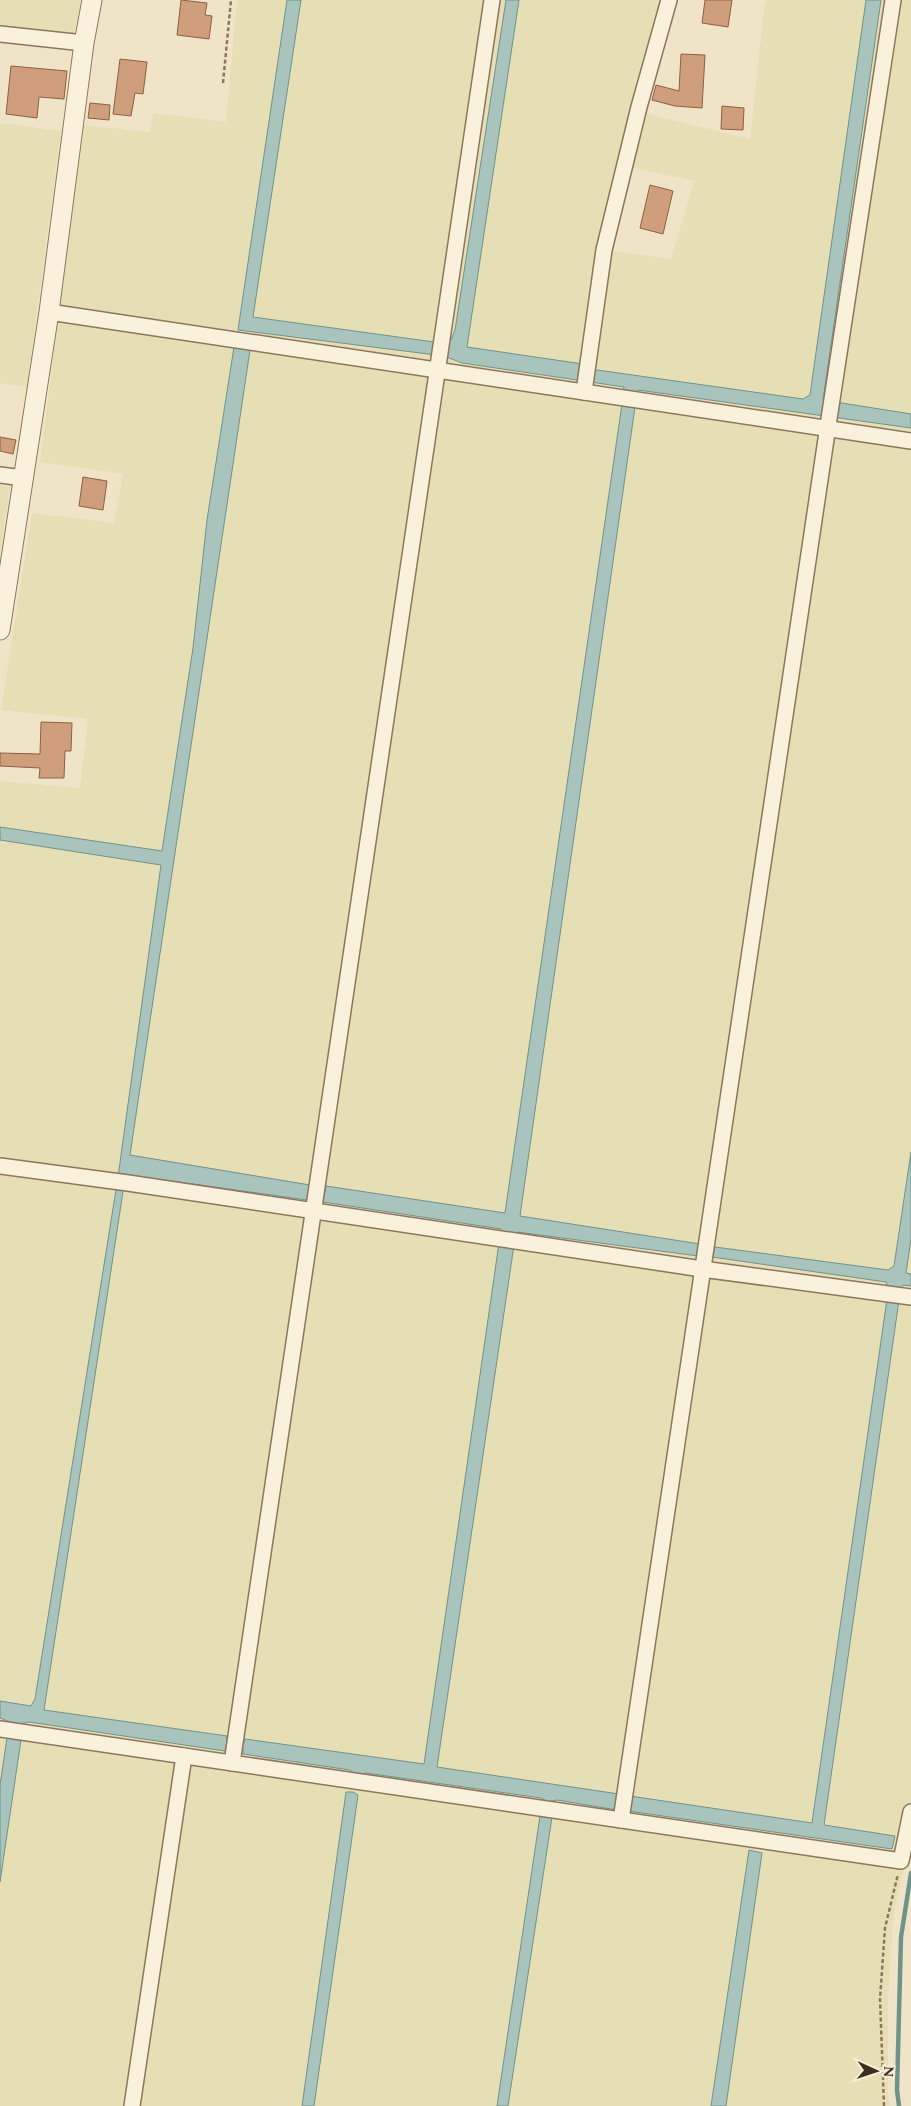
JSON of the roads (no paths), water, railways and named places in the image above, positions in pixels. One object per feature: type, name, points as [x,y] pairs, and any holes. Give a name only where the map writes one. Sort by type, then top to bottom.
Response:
[{"type":"street","points":[[0,630],[49,312],[84,43],[92,0]]},
{"type":"street","points":[[234,1750],[492,0]]},
{"type":"street","points":[[584,388],[604,250],[639,107],[669,0]]},
{"type":"street","points":[[623,1809],[832,399],[894,0]]},
{"type":"street","points":[[0,34],[84,43]]},
{"type":"street","points":[[49,312],[244,342],[438,364],[584,388],[829,424],[911,441]]},
{"type":"street","points":[[0,475],[23,478]]},
{"type":"street","points":[[0,1166],[128,1183],[316,1199],[509,1240],[705,1256],[899,1295]]},
{"type":"street","points":[[10,1730],[184,1756],[234,1750],[355,1781],[546,1809],[623,1809],[756,1840],[901,1861],[911,1812]]},
{"type":"street","points":[[132,2106],[184,1756]]},
{"type":"water","points":[[287,0],[301,0],[253,317],[434,342],[451,340],[455,330],[506,0],[519,0],[467,347],[583,364],[590,369],[803,399],[810,395],[866,0],[881,0],[823,400],[911,414],[911,428],[638,390],[637,394],[623,392],[624,387],[462,363],[444,356],[238,330]]},
{"type":"water","points":[[234,347],[250,350],[130,1155],[310,1185],[307,1200],[129,1175],[124,1185],[44,1710],[227,1736],[227,1741],[244,1743],[245,1739],[424,1764],[499,1243],[514,1245],[437,1767],[619,1794],[617,1810],[557,1800],[548,1802],[541,1798],[366,1773],[356,1776],[350,1770],[243,1754],[243,1749],[226,1746],[225,1751],[29,1722],[17,1724],[0,1718],[0,1701],[31,1706],[35,1699],[118,1177],[161,865],[0,840],[0,827],[162,851],[193,648],[207,520]]},
{"type":"water","points":[[622,404],[635,407],[520,1216],[700,1244],[698,1256],[517,1232],[515,1237],[500,1235],[501,1229],[323,1202],[326,1186],[505,1213]]},
{"type":"water","points":[[911,1152],[911,1239],[906,1273],[911,1274],[911,1286],[903,1285],[901,1291],[888,1289],[886,1282],[712,1257],[715,1247],[888,1270],[894,1266]]},
{"type":"water","points":[[887,1299],[899,1300],[824,1825],[895,1836],[892,1849],[628,1811],[630,1796],[812,1823]]},
{"type":"water","points":[[7,1738],[21,1740],[0,1882],[0,1785]]},
{"type":"water","points":[[346,1792],[353,1792],[358,1795],[314,2106],[302,2106]]},
{"type":"water","points":[[540,1816],[552,1817],[508,2106],[497,2106]]},
{"type":"water","points":[[749,1850],[762,1853],[726,2106],[711,2106]]},
{"type":"waterway","points":[[899,2106],[897,2090],[901,1937],[911,1873]]}]
